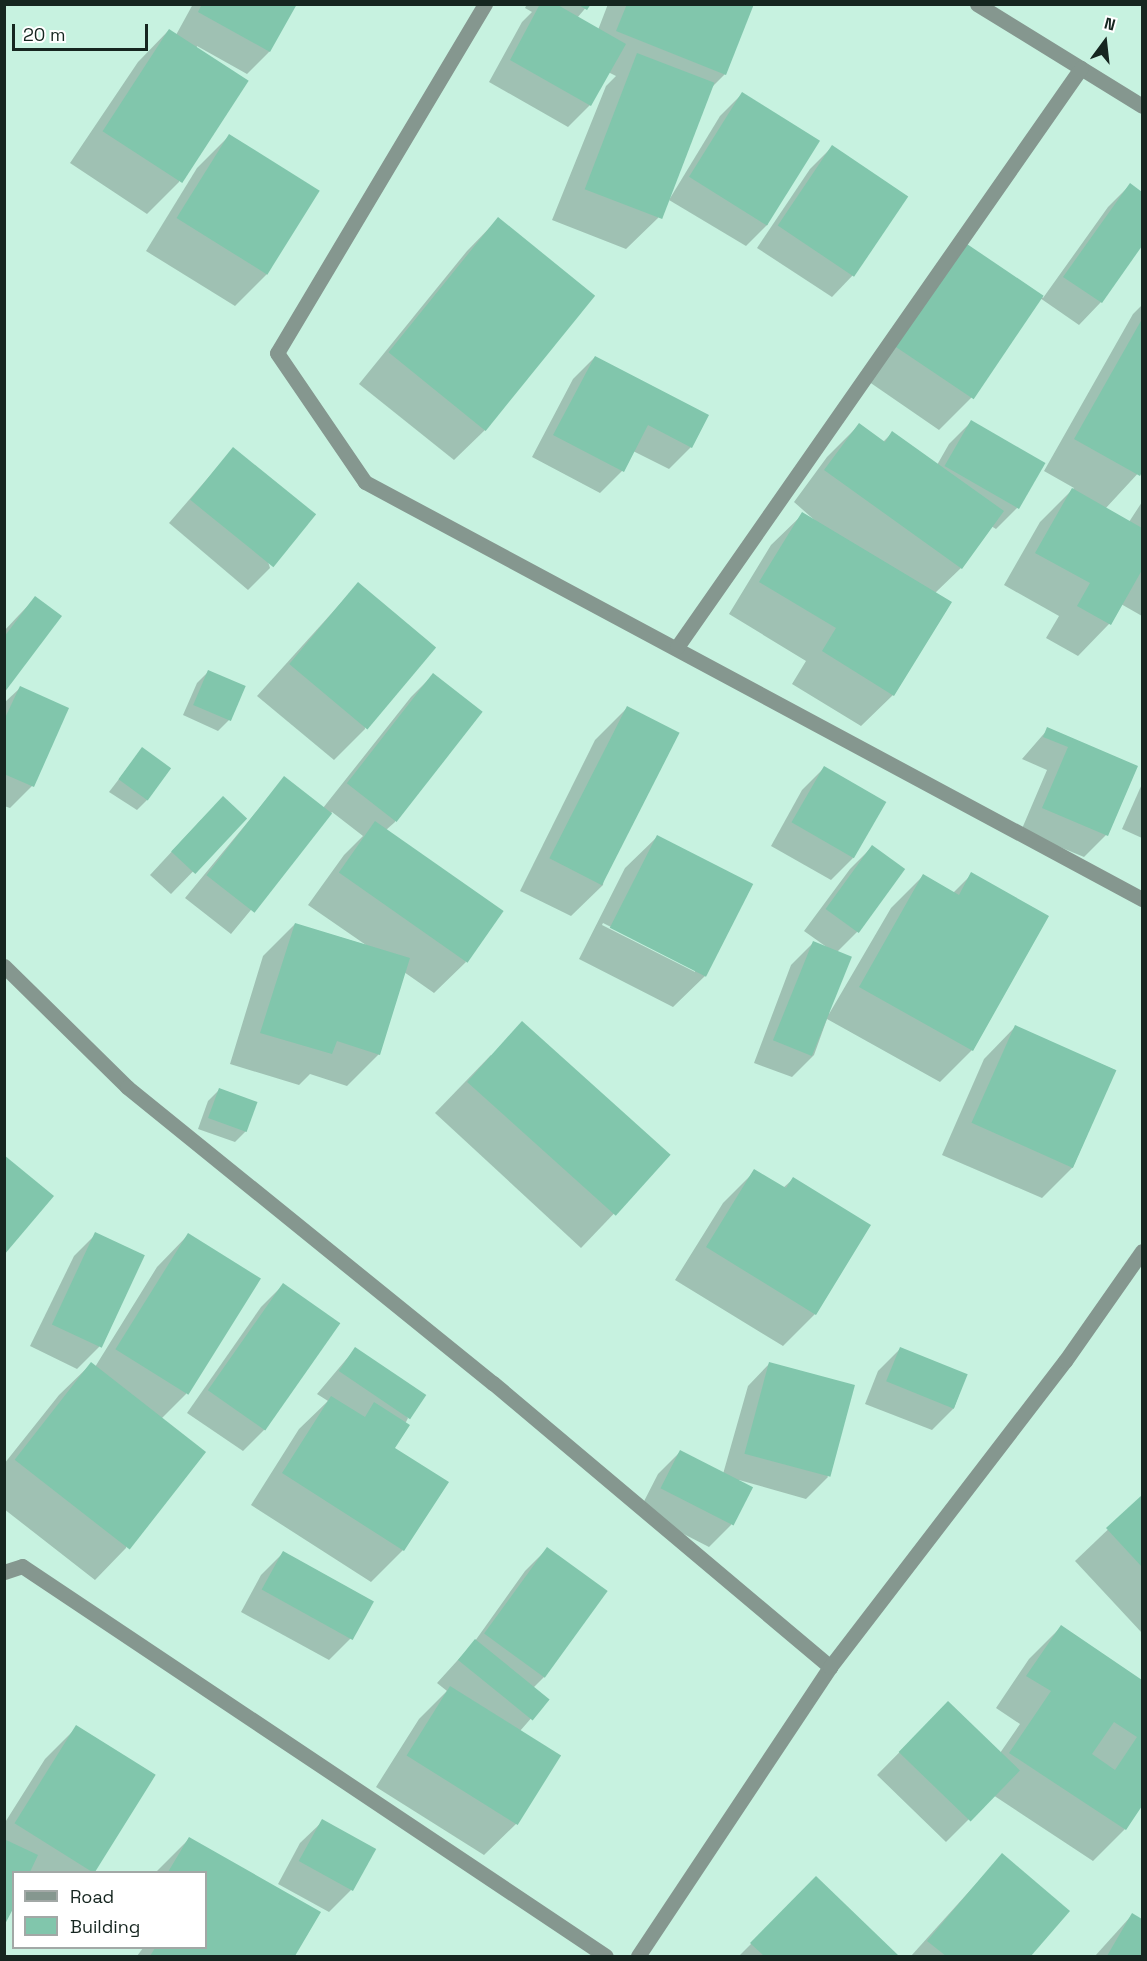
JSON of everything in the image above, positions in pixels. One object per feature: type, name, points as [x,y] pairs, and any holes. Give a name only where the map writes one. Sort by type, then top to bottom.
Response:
[{"type":"street","points":[[485,4],[277,353],[365,482],[677,647],[1143,899]]},
{"type":"street","points":[[977,4],[1143,106]]},
{"type":"street","points":[[677,647],[1081,68]]},
{"type":"street","points":[[4,966],[127,1087],[484,1375],[830,1666]]},
{"type":"street","points":[[639,1956],[830,1666],[1065,1360],[1143,1251]]},
{"type":"street","points":[[4,1572],[22,1566],[606,1956]]},
{"type":"building","points":[[202,4],[297,4],[270,52],[198,12]]},
{"type":"building","points":[[540,4],[556,4],[626,44],[591,106],[510,60]]},
{"type":"building","points":[[577,4],[591,4],[587,10]]},
{"type":"building","points":[[627,4],[754,4],[726,75],[616,31]]},
{"type":"building","points":[[169,29],[249,81],[182,183],[103,131]]},
{"type":"building","points":[[637,53],[714,83],[662,219],[585,189]]},
{"type":"building","points":[[742,92],[820,141],[767,226],[689,177]]},
{"type":"building","points":[[229,134],[320,191],[267,275],[177,218]]},
{"type":"building","points":[[832,145],[908,196],[854,277],[778,225]]},
{"type":"building","points":[[1130,183],[1142,192],[1142,246],[1102,303],[1063,277]]},
{"type":"building","points":[[498,217],[595,296],[486,431],[388,352]]},
{"type":"building","points":[[964,242],[1044,296],[974,399],[894,346]]},
{"type":"building","points":[[1142,319],[1142,472],[1140,476],[1074,439]]},
{"type":"building","points":[[595,356],[709,415],[692,448],[648,425],[624,472],[553,435]]},
{"type":"building","points":[[971,420],[1045,463],[1019,509],[944,466]]},
{"type":"building","points":[[859,423],[885,442],[892,431],[1004,511],[962,569],[824,470]]},
{"type":"building","points":[[233,447],[316,514],[273,567],[190,500]]},
{"type":"building","points":[[1072,488],[1142,528],[1142,570],[1111,625],[1077,606],[1090,583],[1035,553]]},
{"type":"building","points":[[802,512],[952,602],[894,696],[822,651],[836,628],[759,582]]},
{"type":"building","points":[[358,582],[436,648],[367,730],[289,664]]},
{"type":"building","points":[[35,596],[62,616],[4,693],[4,637]]},
{"type":"building","points":[[208,670],[246,686],[231,721],[193,705]]},
{"type":"building","points":[[433,673],[483,712],[396,822],[347,783]]},
{"type":"building","points":[[20,686],[69,708],[34,787],[4,774],[4,720]]},
{"type":"building","points":[[627,706],[680,733],[602,885],[549,858]]},
{"type":"building","points":[[1047,727],[1138,766],[1108,836],[1042,808],[1068,747],[1043,737]]},
{"type":"building","points":[[142,747],[171,768],[148,801],[118,779]]},
{"type":"building","points":[[824,766],[886,802],[854,858],[792,822]]},
{"type":"building","points":[[284,776],[332,814],[254,913],[206,875]]},
{"type":"building","points":[[223,796],[247,819],[195,874],[171,852]]},
{"type":"building","points":[[375,821],[504,911],[467,963],[339,873]]},
{"type":"building","points":[[657,835],[753,884],[706,977],[610,928]]},
{"type":"building","points":[[872,845],[905,869],[859,933],[826,909]]},
{"type":"building","points":[[971,872],[1049,916],[973,1051],[859,987],[923,874],[959,895]]},
{"type":"building","points":[[295,923],[410,958],[380,1055],[337,1041],[332,1054],[260,1033]]},
{"type":"building","points":[[813,941],[852,957],[812,1056],[773,1040]]},
{"type":"building","points":[[522,1021],[671,1155],[616,1216],[467,1082]]},
{"type":"building","points":[[1015,1025],[1116,1070],[1073,1168],[971,1123]]},
{"type":"building","points":[[219,1088],[258,1102],[247,1132],[208,1118]]},
{"type":"building","points":[[4,1155],[54,1196],[4,1255]]},
{"type":"building","points":[[754,1169],[786,1188],[793,1177],[871,1225],[816,1315],[706,1247]]},
{"type":"building","points":[[95,1232],[145,1255],[102,1348],[52,1324]]},
{"type":"building","points":[[188,1233],[261,1279],[188,1395],[115,1349]]},
{"type":"building","points":[[283,1283],[340,1323],[265,1430],[208,1390]]},
{"type":"building","points":[[355,1347],[426,1395],[410,1419],[339,1371]]},
{"type":"building","points":[[900,1347],[968,1374],[954,1409],[886,1381]]},
{"type":"building","points":[[91,1362],[206,1452],[130,1550],[15,1460]]},
{"type":"building","points":[[769,1362],[855,1385],[830,1477],[744,1454]]},
{"type":"building","points":[[331,1396],[365,1417],[374,1402],[410,1425],[395,1448],[449,1482],[404,1551],[282,1473]]},
{"type":"building","points":[[680,1450],[753,1487],[734,1526],[660,1488]]},
{"type":"building","points":[[1142,1495],[1142,1567],[1106,1528]]},
{"type":"building","points":[[547,1547],[608,1591],[545,1678],[484,1634]]},
{"type":"building","points":[[283,1551],[374,1601],[353,1640],[262,1589]]},
{"type":"building","points":[[1061,1625],[1142,1680],[1142,1806],[1126,1830],[1009,1753],[1051,1691],[1026,1676]],"holes":[[[1114,1722],[1137,1737],[1115,1770],[1092,1754]]]},
{"type":"building","points":[[475,1639],[550,1699],[533,1720],[458,1660]]},
{"type":"building","points":[[450,1686],[561,1755],[518,1825],[407,1756]]},
{"type":"building","points":[[948,1701],[1020,1770],[971,1822],[899,1752]]},
{"type":"building","points":[[76,1725],[156,1775],[96,1871],[91,1871],[15,1823]]},
{"type":"building","points":[[322,1819],[376,1849],[353,1891],[299,1861]]},
{"type":"building","points":[[189,1837],[321,1912],[295,1956],[150,1956],[154,1949],[207,1949],[207,1871],[169,1871]]},
{"type":"building","points":[[4,1839],[38,1855],[30,1871],[12,1871],[12,1911],[4,1926]]},
{"type":"building","points":[[1002,1853],[1070,1911],[1031,1956],[946,1956],[927,1941]]},
{"type":"building","points":[[816,1876],[899,1956],[764,1956],[750,1943]]},
{"type":"building","points":[[1132,1913],[1142,1919],[1142,1956],[1107,1956]]}]
